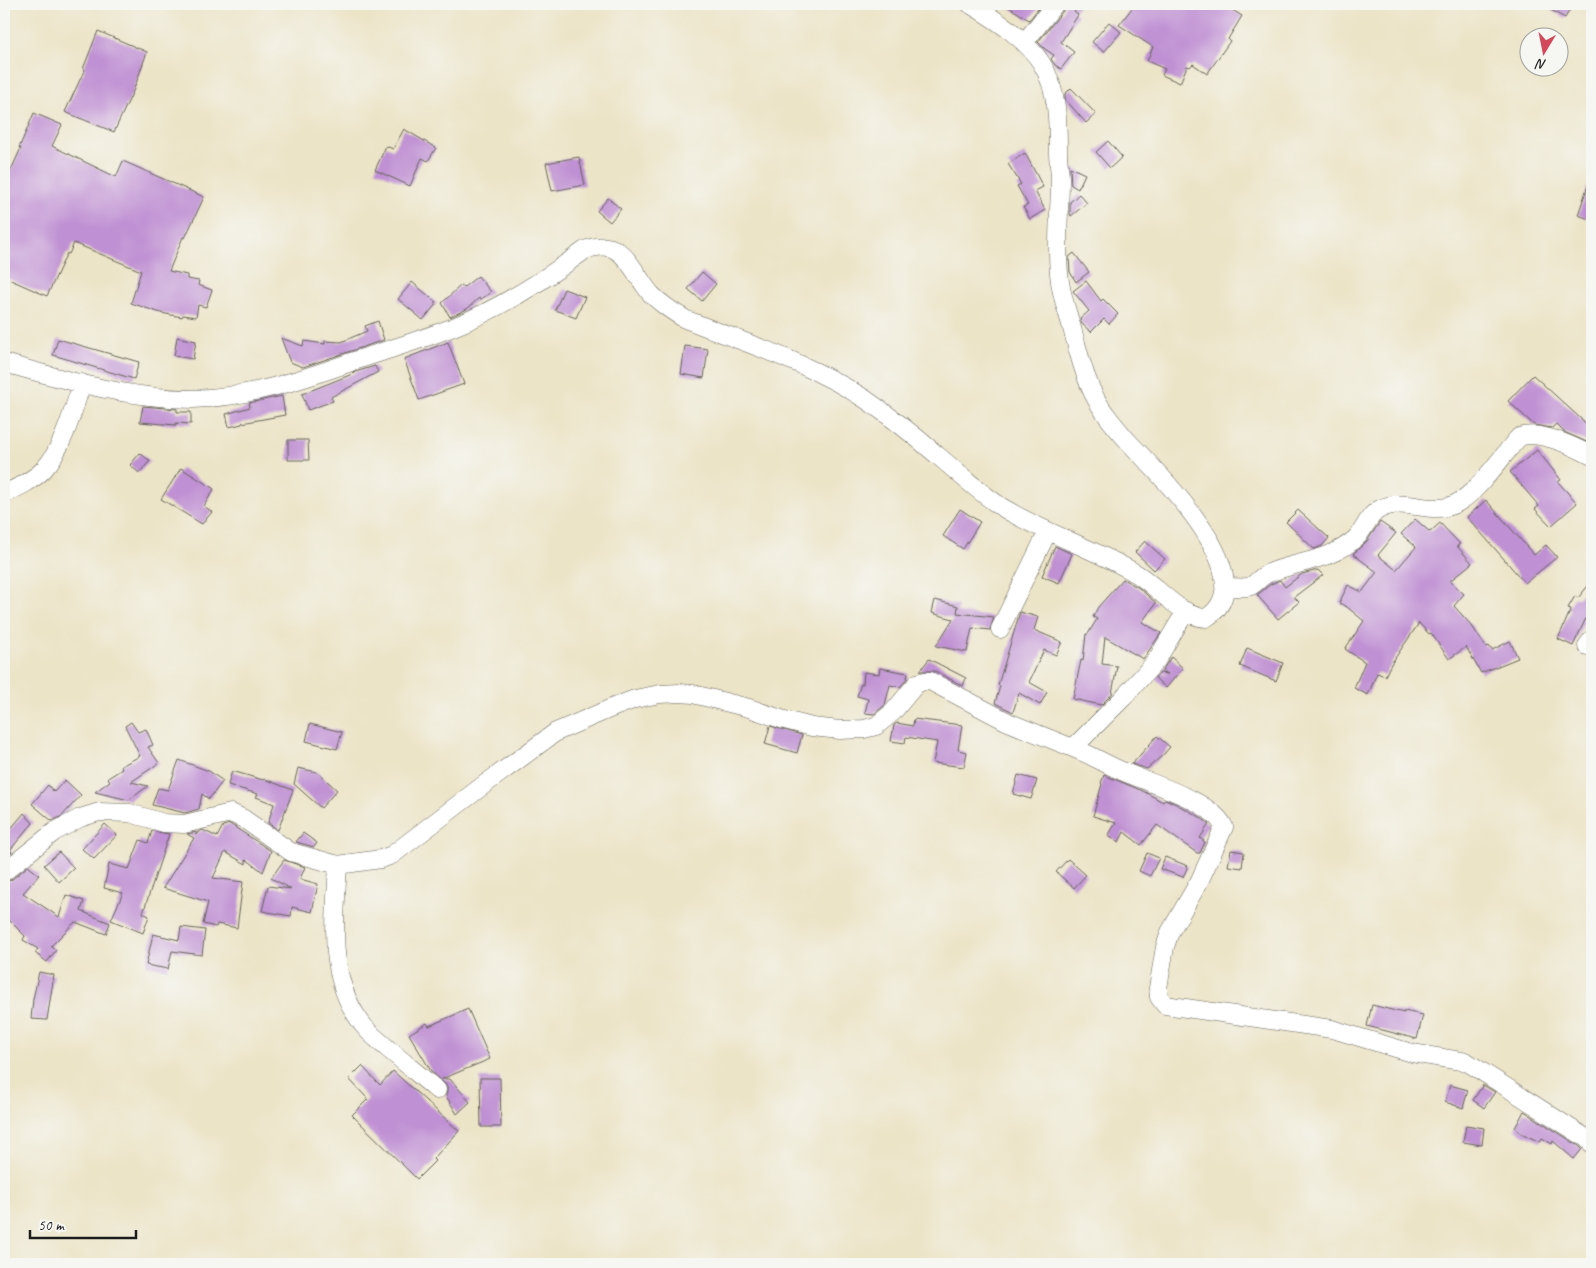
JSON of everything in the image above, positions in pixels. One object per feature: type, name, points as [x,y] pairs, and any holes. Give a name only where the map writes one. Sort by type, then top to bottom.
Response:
[{"type":"street","points":[[4,363],[82,384],[130,394],[162,398],[233,395],[278,385],[328,370],[451,328],[493,309],[520,294],[585,250],[595,246],[612,248],[628,260],[651,293],[672,312],[790,361],[848,389],[865,399],[901,426],[1004,508],[1149,581],[1169,600],[1186,611],[1201,618],[1206,618],[1219,606],[1222,598],[1223,574],[1218,556],[1203,529],[1186,506],[1108,418],[1092,391],[1084,372],[1067,314],[1059,274],[1060,178],[1058,132],[1052,85],[1043,66],[1024,43],[970,4]]},
{"type":"street","points":[[1024,43],[1055,4]]},
{"type":"street","points":[[4,494],[39,474],[50,462],[70,420],[82,384]]},
{"type":"street","points":[[1224,586],[1239,587],[1253,585],[1266,574],[1332,554],[1357,537],[1369,518],[1377,510],[1387,506],[1396,503],[1447,508],[1456,504],[1475,489],[1518,437],[1527,434],[1537,435],[1592,456]]},
{"type":"street","points":[[1000,629],[1048,531]]},
{"type":"street","points":[[1073,748],[1123,698],[1156,661],[1186,611]]},
{"type":"street","points":[[4,872],[54,832],[88,815],[110,812],[130,813],[164,823],[184,824],[231,813],[244,819],[291,852],[338,866],[382,859],[392,854],[480,786],[556,732],[614,706],[635,699],[660,694],[693,694],[750,708],[812,727],[840,730],[864,729],[876,726],[893,712],[917,683],[930,681],[1008,722],[1073,748],[1134,777],[1176,792],[1200,804],[1221,821],[1224,827],[1200,882],[1170,932],[1165,947],[1158,997],[1165,1005],[1332,1029],[1412,1053],[1467,1062],[1537,1106],[1592,1144]]},
{"type":"street","points":[[338,866],[335,937],[338,970],[344,995],[360,1022],[437,1090]]},
{"type":"building","points":[[1004,4],[1042,4],[1029,20]]},
{"type":"building","points":[[1065,4],[1080,4],[1074,12],[1078,15],[1061,42],[1074,52],[1061,69],[1051,59],[1054,55],[1038,42],[1063,11]]},
{"type":"building","points":[[1135,4],[1199,4],[1207,9],[1210,4],[1223,4],[1242,16],[1228,39],[1230,41],[1207,74],[1193,64],[1190,67],[1187,66],[1180,83],[1162,75],[1165,69],[1147,61],[1153,47],[1119,25]]},
{"type":"building","points":[[1540,4],[1573,4],[1565,18]]},
{"type":"building","points":[[1109,22],[1121,32],[1104,52],[1092,42]]},
{"type":"building","points":[[98,31],[147,52],[134,89],[114,132],[65,112],[85,69],[83,69]]},
{"type":"building","points":[[1071,88],[1096,114],[1086,123],[1065,99],[1065,94]]},
{"type":"building","points":[[34,113],[62,125],[52,146],[116,177],[123,161],[204,197],[185,238],[183,237],[169,271],[187,275],[187,279],[199,281],[198,285],[212,290],[206,307],[198,305],[196,317],[183,315],[182,317],[161,313],[131,303],[141,271],[74,243],[69,254],[67,253],[47,296],[4,277],[4,178],[7,179]]},
{"type":"building","points":[[404,129],[436,148],[428,161],[422,158],[410,186],[375,170],[386,146],[393,149]]},
{"type":"building","points":[[1108,141],[1122,157],[1110,168],[1096,152]]},
{"type":"building","points":[[1025,153],[1043,187],[1035,191],[1045,210],[1030,219],[1023,207],[1028,205],[1017,186],[1021,184],[1008,164]]},
{"type":"building","points":[[579,157],[585,185],[552,191],[546,163]]},
{"type":"building","points":[[1070,167],[1085,174],[1078,189],[1071,185]]},
{"type":"building","points":[[1590,179],[1592,179],[1592,220],[1578,215]]},
{"type":"building","points":[[1079,194],[1087,203],[1071,216],[1070,202]]},
{"type":"building","points":[[608,198],[621,209],[610,222],[597,211]]},
{"type":"building","points":[[1074,253],[1089,272],[1076,282],[1070,272],[1069,257]]},
{"type":"building","points":[[702,272],[716,284],[702,301],[688,289]]},
{"type":"building","points":[[478,276],[491,292],[480,300],[479,298],[467,309],[450,317],[442,303],[461,285],[464,287]]},
{"type":"building","points":[[1086,281],[1101,301],[1103,299],[1118,314],[1109,324],[1104,319],[1091,332],[1082,324],[1080,319],[1089,311],[1073,291]]},
{"type":"building","points":[[412,282],[437,303],[423,320],[398,299]]},
{"type":"building","points":[[564,289],[585,297],[576,318],[555,310]]},
{"type":"building","points":[[378,321],[384,340],[303,367],[290,362],[281,338],[303,346],[304,341],[325,344],[325,341],[341,342],[367,331],[365,326]]},
{"type":"building","points":[[177,337],[196,341],[193,359],[174,356]]},
{"type":"building","points":[[58,339],[139,362],[134,379],[53,355]]},
{"type":"building","points":[[448,342],[464,384],[419,400],[404,359]]},
{"type":"building","points":[[685,346],[708,349],[704,378],[681,374]]},
{"type":"building","points":[[375,366],[378,372],[331,397],[333,401],[308,410],[302,394],[355,373],[352,373]]},
{"type":"building","points":[[1533,375],[1592,429],[1592,439],[1589,443],[1564,432],[1556,424],[1552,428],[1534,425],[1508,401]]},
{"type":"building","points":[[282,396],[285,415],[229,427],[226,414],[250,407],[249,403]]},
{"type":"building","points":[[143,406],[177,409],[177,412],[191,412],[191,424],[176,423],[176,425],[140,422]]},
{"type":"building","points":[[288,440],[308,440],[309,460],[288,460]]},
{"type":"building","points":[[1537,450],[1561,480],[1558,482],[1577,503],[1551,526],[1535,509],[1539,506],[1510,472]]},
{"type":"building","points":[[140,453],[150,461],[139,473],[130,465]]},
{"type":"building","points":[[181,468],[214,489],[204,506],[212,512],[202,524],[161,499]]},
{"type":"building","points":[[1486,500],[1534,555],[1546,545],[1557,557],[1525,583],[1467,517]]},
{"type":"building","points":[[960,509],[980,522],[963,549],[943,536]]},
{"type":"building","points":[[1298,510],[1329,538],[1322,546],[1314,549],[1286,522]]},
{"type":"building","points":[[1415,519],[1430,532],[1440,523],[1460,544],[1457,546],[1472,563],[1450,581],[1464,594],[1454,606],[1472,626],[1486,647],[1489,646],[1492,650],[1510,641],[1518,658],[1481,673],[1466,647],[1449,659],[1431,633],[1429,634],[1419,623],[1385,676],[1377,673],[1368,695],[1354,688],[1365,662],[1345,649],[1364,621],[1339,603],[1348,585],[1362,592],[1377,572],[1353,554],[1367,541],[1380,522],[1396,533],[1378,555],[1396,570],[1416,547],[1401,534]]},
{"type":"building","points":[[1145,541],[1165,559],[1154,570],[1135,552]]},
{"type":"building","points":[[1055,546],[1072,554],[1059,583],[1042,576]]},
{"type":"building","points":[[1318,570],[1323,575],[1294,597],[1299,602],[1278,619],[1257,595],[1271,584],[1280,580],[1285,587],[1302,574]]},
{"type":"building","points":[[1123,579],[1139,588],[1156,603],[1142,622],[1161,633],[1143,659],[1105,637],[1102,664],[1117,666],[1112,694],[1101,705],[1073,699],[1081,660],[1083,661],[1086,634],[1088,634],[1097,619],[1093,617],[1098,607]]},
{"type":"building","points":[[1592,581],[1592,610],[1586,618],[1573,646],[1558,639],[1571,609],[1568,608],[1575,596],[1578,598]]},
{"type":"building","points":[[935,600],[958,606],[957,613],[994,617],[990,630],[972,628],[967,652],[936,646],[953,619],[932,613]]},
{"type":"building","points":[[1020,612],[1038,617],[1034,630],[1062,642],[1056,655],[1044,650],[1029,682],[1047,692],[1040,705],[1019,693],[1013,712],[995,703],[1000,686],[998,685]]},
{"type":"building","points":[[1247,648],[1283,663],[1276,681],[1240,666]]},
{"type":"building","points":[[1171,657],[1183,668],[1166,688],[1155,678],[1160,673],[1168,674],[1162,671]]},
{"type":"building","points":[[929,659],[966,678],[963,686],[935,671],[920,671]]},
{"type":"building","points":[[880,668],[908,673],[907,679],[900,687],[890,685],[885,705],[874,714],[865,713],[868,699],[857,696],[861,684],[863,684],[864,672],[879,674]]},
{"type":"building","points":[[914,719],[962,725],[958,750],[967,752],[964,767],[933,763],[937,742],[906,737],[905,743],[891,741],[894,725],[897,723],[913,726]]},
{"type":"building","points":[[131,722],[138,732],[146,729],[153,745],[148,747],[159,763],[131,782],[148,786],[129,800],[95,792],[110,781],[108,778],[122,769],[121,766],[140,756],[125,726]]},
{"type":"building","points":[[310,724],[342,732],[337,749],[306,741]]},
{"type":"building","points":[[770,726],[802,735],[797,753],[765,744]]},
{"type":"building","points":[[1157,736],[1170,747],[1163,755],[1147,769],[1132,764]]},
{"type":"building","points":[[179,760],[209,771],[223,781],[209,799],[202,794],[199,809],[185,813],[152,805],[158,788],[168,790]]},
{"type":"building","points":[[298,768],[317,772],[337,790],[321,808],[294,784]]},
{"type":"building","points":[[232,771],[264,779],[293,790],[278,830],[268,823],[274,804],[256,797],[258,794],[228,785]]},
{"type":"building","points":[[1018,775],[1037,780],[1031,799],[1013,794]]},
{"type":"building","points":[[1104,775],[1143,791],[1163,802],[1165,799],[1174,803],[1209,824],[1200,838],[1205,842],[1200,853],[1197,853],[1157,825],[1141,845],[1124,832],[1119,842],[1108,836],[1116,823],[1093,816]]},
{"type":"building","points":[[65,780],[81,795],[62,816],[52,821],[32,804],[48,785],[54,792]]},
{"type":"building","points":[[24,813],[33,823],[10,850],[12,852],[4,859],[4,837]]},
{"type":"building","points":[[105,824],[117,835],[94,859],[82,849]]},
{"type":"building","points":[[230,824],[271,851],[263,872],[246,859],[246,864],[225,852],[213,878],[243,882],[237,928],[217,924],[216,927],[203,924],[208,902],[163,888],[194,838],[187,834],[196,832],[196,835],[203,830],[217,837],[223,826]]},
{"type":"building","points":[[152,831],[169,834],[143,913],[149,916],[143,933],[111,920],[123,893],[104,888],[109,864],[129,869],[140,840],[148,843]]},
{"type":"building","points":[[303,833],[317,843],[314,847],[296,842]]},
{"type":"building","points":[[1231,850],[1244,852],[1242,868],[1228,866]]},
{"type":"building","points":[[59,852],[74,868],[59,882],[44,865]]},
{"type":"building","points":[[1147,853],[1159,858],[1150,876],[1139,871]]},
{"type":"building","points":[[1165,857],[1188,866],[1183,877],[1160,869]]},
{"type":"building","points":[[1068,859],[1086,875],[1074,888],[1056,872]]},
{"type":"building","points":[[284,860],[305,867],[300,879],[318,884],[312,912],[292,907],[291,916],[262,911],[268,886],[291,889],[271,878]]},
{"type":"building","points":[[28,866],[39,875],[23,893],[59,917],[66,895],[84,901],[81,911],[110,923],[106,934],[75,922],[51,946],[56,950],[47,962],[35,953],[38,949],[23,940],[25,936],[4,915],[4,882],[11,880]]},
{"type":"building","points":[[181,927],[205,930],[202,955],[172,951],[168,969],[146,965],[153,934],[179,940]]},
{"type":"building","points":[[39,972],[54,975],[47,1020],[31,1019]]},
{"type":"building","points":[[1372,1005],[1404,1013],[1404,1011],[1423,1015],[1417,1039],[1367,1026]]},
{"type":"building","points":[[468,1009],[490,1059],[442,1079],[450,1079],[470,1102],[457,1114],[446,1096],[447,1086],[431,1071],[409,1034],[427,1023],[429,1026]]},
{"type":"building","points":[[362,1066],[380,1085],[393,1071],[459,1131],[433,1159],[435,1161],[417,1179],[352,1115],[368,1099],[349,1079]]},
{"type":"building","points":[[480,1078],[500,1078],[501,1127],[481,1127]]},
{"type":"building","points":[[1450,1085],[1468,1090],[1463,1108],[1445,1102]]},
{"type":"building","points":[[1483,1085],[1495,1092],[1484,1108],[1473,1100]]},
{"type":"building","points":[[1524,1111],[1582,1149],[1574,1159],[1553,1141],[1552,1144],[1542,1138],[1540,1142],[1521,1133],[1515,1128]]},
{"type":"building","points":[[1466,1125],[1484,1128],[1482,1145],[1463,1142]]}]
